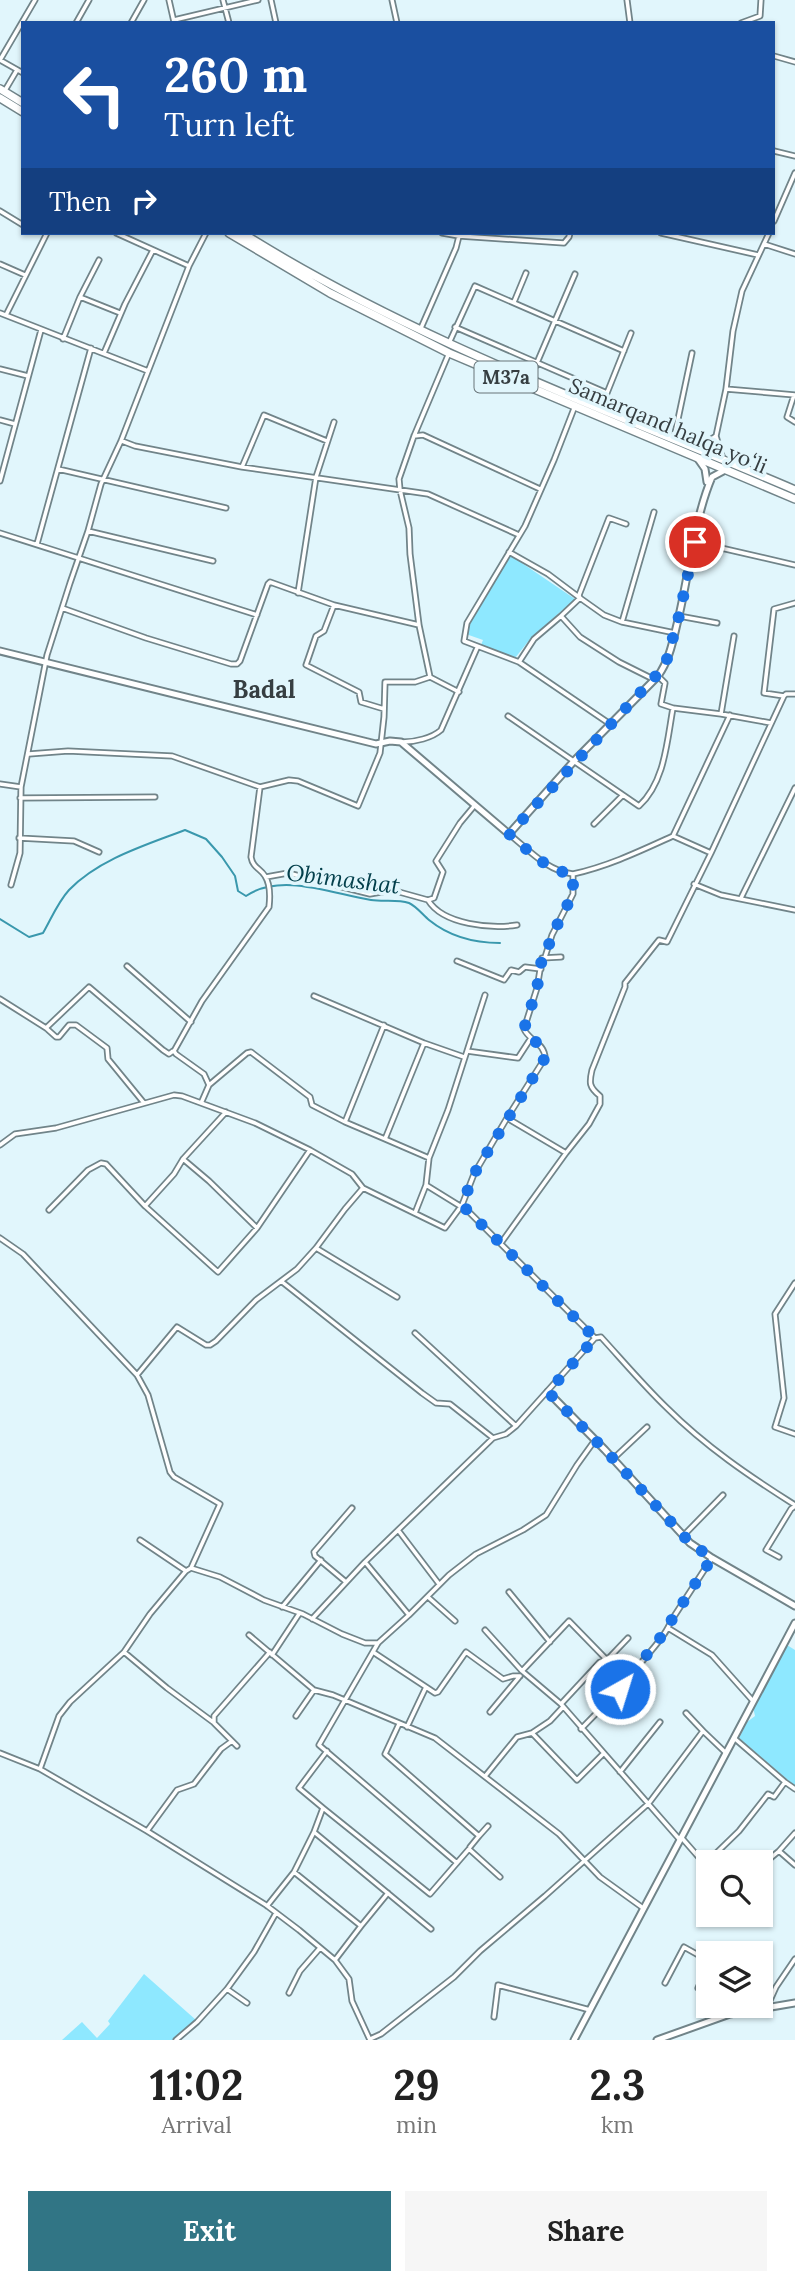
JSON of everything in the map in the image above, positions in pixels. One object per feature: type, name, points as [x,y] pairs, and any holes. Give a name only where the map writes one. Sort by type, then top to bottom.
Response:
[{"type":"highway","points":[[1,93],[21,102]]},
{"type":"highway","points":[[1,93],[21,110]]},
{"type":"highway","name":"Samarqand halqa yoʻli","points":[[233,235],[367,308],[449,348],[575,406],[674,438],[794,494]]},
{"type":"highway","name":"Samarqand halqa yoʻli","points":[[245,235],[367,308],[420,330],[449,348],[601,408],[612,417],[697,458],[794,494]]},
{"type":"street","points":[[23,21],[35,0]]},
{"type":"street","points":[[77,21],[89,0]]},
{"type":"street","points":[[132,21],[144,0]]},
{"type":"street","points":[[169,0],[174,21]]},
{"type":"street","points":[[223,0],[228,21]]},
{"type":"street","points":[[178,21],[258,0]]},
{"type":"street","points":[[271,0],[276,21]]},
{"type":"street","points":[[392,0],[397,21]]},
{"type":"street","points":[[626,0],[630,21]]},
{"type":"street","points":[[746,21],[760,16],[761,0]]},
{"type":"street","points":[[21,24],[0,60],[21,72]]},
{"type":"street","points":[[775,56],[795,62]]},
{"type":"street","points":[[1,93],[17,70]]},
{"type":"street","points":[[775,151],[795,156]]},
{"type":"street","points":[[775,218],[795,173]]},
{"type":"street","points":[[775,205],[780,206]]},
{"type":"street","points":[[0,211],[21,224]]},
{"type":"street","points":[[6,316],[45,235]]},
{"type":"street","points":[[120,235],[189,265]]},
{"type":"street","points":[[11,885],[18,864],[21,787],[48,661],[47,655],[103,479],[121,441],[189,265],[205,235]]},
{"type":"street","points":[[453,235],[464,235]]},
{"type":"street","points":[[480,235],[564,243],[569,235]]},
{"type":"street","points":[[671,235],[758,255]]},
{"type":"street","points":[[723,459],[716,436],[726,389],[733,331],[742,291],[768,235]]},
{"type":"street","points":[[420,330],[459,236]]},
{"type":"street","points":[[764,244],[795,254]]},
{"type":"street","points":[[104,353],[153,250]]},
{"type":"street","points":[[63,339],[99,260]]},
{"type":"street","points":[[0,264],[25,275]]},
{"type":"street","points":[[514,302],[526,273]]},
{"type":"street","points":[[530,379],[575,274]]},
{"type":"street","points":[[430,677],[419,625],[408,523],[399,479],[455,327],[475,286],[624,351]]},
{"type":"street","points":[[80,297],[121,313]]},
{"type":"street","points":[[0,313],[148,371]]},
{"type":"street","points":[[455,327],[607,393]]},
{"type":"street","points":[[0,481],[1,468],[41,330]]},
{"type":"street","points":[[601,408],[631,333]]},
{"type":"street","points":[[37,544],[91,348]]},
{"type":"street","points":[[674,438],[692,353]]},
{"type":"street","points":[[0,369],[28,376]]},
{"type":"street","points":[[726,389],[795,395],[787,417],[795,422]]},
{"type":"street","points":[[575,406],[519,535],[467,623],[464,641],[519,662],[610,724]]},
{"type":"street","points":[[242,467],[264,415],[327,441]]},
{"type":"street","points":[[0,420],[15,424]]},
{"type":"street","points":[[298,593],[316,477],[334,422]]},
{"type":"street","points":[[414,436],[423,435],[541,489]]},
{"type":"street","points":[[697,449],[716,436]]},
{"type":"street","points":[[121,441],[242,467],[428,494],[519,535]]},
{"type":"street","points":[[509,834],[665,666],[675,633],[707,488],[708,477],[697,458]]},
{"type":"street","points":[[58,469],[226,508]]},
{"type":"street","points":[[707,488],[712,477],[726,470]]},
{"type":"street","points":[[622,622],[654,512]]},
{"type":"street","points":[[519,662],[534,639],[580,598],[608,518],[626,524]]},
{"type":"street","points":[[88,531],[213,561]]},
{"type":"street","points":[[0,533],[257,615]]},
{"type":"street","points":[[695,542],[795,565]]},
{"type":"street","points":[[509,552],[548,574],[604,615],[622,622],[675,633]]},
{"type":"street","points":[[62,608],[231,664],[240,661],[269,582],[334,605],[419,625]]},
{"type":"street","points":[[795,603],[775,607],[764,693],[784,696],[795,694]]},
{"type":"street","points":[[334,605],[324,631],[316,636],[306,666],[359,692],[361,702],[384,709]]},
{"type":"street","points":[[561,616],[580,637],[619,662],[665,683],[661,704],[771,723]]},
{"type":"street","points":[[679,616],[717,622]]},
{"type":"street","points":[[721,714],[734,636]]},
{"type":"street","points":[[0,651],[376,744],[390,741],[411,742],[437,734],[444,725],[477,648]]},
{"type":"street","points":[[29,754],[68,751],[172,756],[260,787],[276,782],[298,781],[358,806],[382,743],[384,682],[415,682],[430,677],[459,692]]},
{"type":"street","points":[[501,1243],[589,1124],[600,1104],[600,1096],[589,1083],[625,983],[659,940],[667,942],[784,696]]},
{"type":"street","points":[[508,716],[639,806],[651,791],[662,766],[673,708]]},
{"type":"street","points":[[401,743],[546,865],[557,871],[573,874],[624,859],[673,836],[730,715]]},
{"type":"street","points":[[0,784],[21,787]]},
{"type":"street","points":[[46,1028],[89,987],[163,1050],[169,1054],[174,1051],[202,1001],[269,907],[266,877],[254,867],[251,858],[260,787]]},
{"type":"street","points":[[741,898],[795,788]]},
{"type":"street","points":[[594,824],[623,795]]},
{"type":"street","points":[[20,798],[155,797]]},
{"type":"street","points":[[266,877],[288,873],[370,894],[392,890],[428,900],[434,898],[443,873],[436,861],[475,805]]},
{"type":"street","points":[[673,836],[710,853]]},
{"type":"street","points":[[19,838],[74,841],[99,852]]},
{"type":"street","points":[[0,1145],[15,1134],[56,1128],[174,1095],[202,1102],[255,1123],[352,1174],[363,1188],[445,1228],[461,1206],[474,1174],[545,1058],[543,1048],[525,1033],[524,1029],[537,988],[542,958],[545,957],[552,935],[573,894],[573,874]]},
{"type":"street","points":[[694,884],[722,895],[795,910]]},
{"type":"street","points":[[428,900],[432,907],[466,922],[484,927],[517,925]]},
{"type":"street","points":[[545,957],[561,957]]},
{"type":"street","points":[[457,961],[504,980],[511,970],[519,972],[525,967],[541,969]]},
{"type":"street","points":[[127,966],[192,1023]]},
{"type":"street","points":[[415,1213],[426,1185],[429,1158],[448,1110],[485,995]]},
{"type":"street","points":[[314,996],[464,1057]]},
{"type":"street","points":[[0,999],[56,1037],[69,1025],[76,1025],[101,1043],[107,1048],[108,1059],[145,1104]]},
{"type":"street","points":[[345,1122],[384,1026]]},
{"type":"street","points":[[467,1051],[518,1058],[531,1038]]},
{"type":"street","points":[[385,1139],[424,1043]]},
{"type":"street","points":[[174,1051],[204,1074],[209,1085]]},
{"type":"street","points":[[202,1102],[209,1085],[251,1052],[310,1097],[312,1105],[429,1158]]},
{"type":"street","points":[[145,1206],[226,1112]]},
{"type":"street","points":[[507,1118],[566,1153]]},
{"type":"street","points":[[49,1210],[88,1170],[101,1163],[106,1164],[145,1206],[218,1272],[257,1228],[310,1150]]},
{"type":"street","points":[[183,1159],[257,1228]]},
{"type":"street","points":[[426,1185],[461,1206],[595,1338],[601,1338],[667,1409],[706,1443],[748,1476],[795,1506],[766,1550],[779,1558]]},
{"type":"street","points":[[137,1375],[177,1327],[200,1342],[210,1345],[256,1300],[298,1269],[363,1188]]},
{"type":"street","points":[[0,1238],[23,1254],[137,1375],[148,1395],[170,1472],[220,1504],[189,1570],[150,1615],[124,1652],[70,1702],[59,1716],[40,1769]]},
{"type":"street","points":[[316,1248],[397,1297]]},
{"type":"street","points":[[281,1281],[422,1393],[436,1403],[450,1404],[493,1438]]},
{"type":"street","points":[[795,1283],[775,1314],[784,1398],[775,1426],[795,1434]]},
{"type":"street","points":[[415,1332],[516,1426]]},
{"type":"street","points":[[312,1619],[365,1562],[493,1438],[506,1434],[516,1426],[595,1338]]},
{"type":"street","points":[[548,1392],[690,1543],[795,1606]]},
{"type":"street","points":[[613,1459],[648,1427]]},
{"type":"street","points":[[457,1863],[319,1745],[378,1643],[476,1554],[546,1515],[595,1440]]},
{"type":"street","points":[[684,1535],[723,1495]]},
{"type":"street","points":[[346,1582],[314,1552],[352,1508]]},
{"type":"street","points":[[398,1530],[439,1585]]},
{"type":"street","points":[[140,1540],[189,1570],[220,1577],[365,1643],[378,1643]]},
{"type":"street","points":[[581,1729],[620,1689],[668,1628],[712,1558]]},
{"type":"street","points":[[282,1607],[321,1560]]},
{"type":"street","points":[[365,1562],[410,1615]]},
{"type":"street","points":[[509,1592],[550,1642]]},
{"type":"street","points":[[428,1597],[455,1620]]},
{"type":"street","points":[[214,1723],[218,1709],[271,1654],[299,1614]]},
{"type":"street","points":[[490,1712],[569,1621],[607,1660]]},
{"type":"street","points":[[574,2040],[795,1623]]},
{"type":"street","points":[[668,1628],[712,1655],[753,1701]]},
{"type":"street","points":[[485,1630],[522,1673],[562,1706],[696,1855]]},
{"type":"street","points":[[249,1635],[314,1690],[333,1695],[435,1738],[559,1834],[600,1877],[643,1908]]},
{"type":"street","points":[[486,1775],[517,1737],[532,1734],[550,1721],[600,1662],[607,1660],[628,1638]]},
{"type":"street","points":[[373,1651],[435,1693],[466,1652],[503,1679],[522,1673]]},
{"type":"street","points":[[124,1652],[214,1723],[237,1746]]},
{"type":"street","points":[[408,1727],[426,1687]]},
{"type":"street","points":[[296,1716],[314,1690]]},
{"type":"street","points":[[686,1713],[726,1753]]},
{"type":"street","points":[[620,1772],[660,1722]]},
{"type":"street","points":[[399,1724],[385,1754],[479,1836]]},
{"type":"street","points":[[0,1753],[40,1769],[147,1831],[267,1906],[335,1960],[349,1979],[352,2001],[370,2040],[382,2034],[454,1977],[649,1803],[703,1731]]},
{"type":"street","points":[[532,1734],[577,1780],[603,1754]]},
{"type":"street","points":[[734,1738],[795,1789]]},
{"type":"street","points":[[147,1831],[177,1790],[194,1784],[221,1749],[232,1741]]},
{"type":"street","points":[[327,1751],[299,1788],[430,1894],[469,1849],[500,1877]]},
{"type":"street","points":[[719,1850],[739,1831],[768,1794],[774,1797],[785,1782]]},
{"type":"street","points":[[267,1906],[294,1872],[323,1808]]},
{"type":"street","points":[[470,1847],[488,1826]]},
{"type":"street","points":[[314,1832],[431,1928]]},
{"type":"street","points":[[773,1856],[795,1833]]},
{"type":"street","points":[[779,1851],[795,1865]]},
{"type":"street","points":[[294,1872],[360,1926]]},
{"type":"street","points":[[335,1960],[388,1893]]},
{"type":"street","points":[[176,2040],[197,2022],[226,1989],[254,1952],[276,1913]]},
{"type":"street","points":[[665,1983],[684,1947],[696,1954]]},
{"type":"street","points":[[289,1993],[300,1971],[320,1948]]},
{"type":"street","points":[[773,1993],[795,1959]]},
{"type":"street","points":[[494,2017],[498,1985],[590,2010]]},
{"type":"street","points":[[226,1989],[247,2003]]},
{"type":"street","points":[[773,2007],[795,2003]]},
{"type":"street","points":[[657,2040],[672,2037],[720,2018]]},
{"type":"shaded area","points":[[510,555],[575,599],[531,638],[515,658],[481,645],[483,640],[463,633],[465,625]]},
{"type":"shaded area","points":[[787,1645],[795,1650],[795,1786],[739,1738],[747,1722],[755,1716],[753,1707]]},
{"type":"shaded area","points":[[144,1974],[196,2020],[172,2040],[62,2040],[82,2022],[97,2038],[110,2024],[108,2021]]},
{"type":"waterway","name":"Obimashat","points":[[0,919],[29,937],[43,933],[61,900],[81,879],[109,861],[185,830],[206,839],[235,876],[238,891],[246,896],[260,889],[291,885],[371,900],[404,902],[414,906],[437,926],[454,935],[481,942],[500,943]]},
{"type":"district","name":"Badal","points":[[264,690]]},
{"type":"route","points":[[620,1689],[668,1628],[712,1558],[690,1543],[548,1392],[595,1338],[462,1205],[474,1174],[545,1058],[543,1048],[525,1033],[524,1029],[537,988],[542,958],[545,957],[552,935],[573,894],[573,874],[562,873],[546,865],[509,834],[665,666],[695,542]]}]
